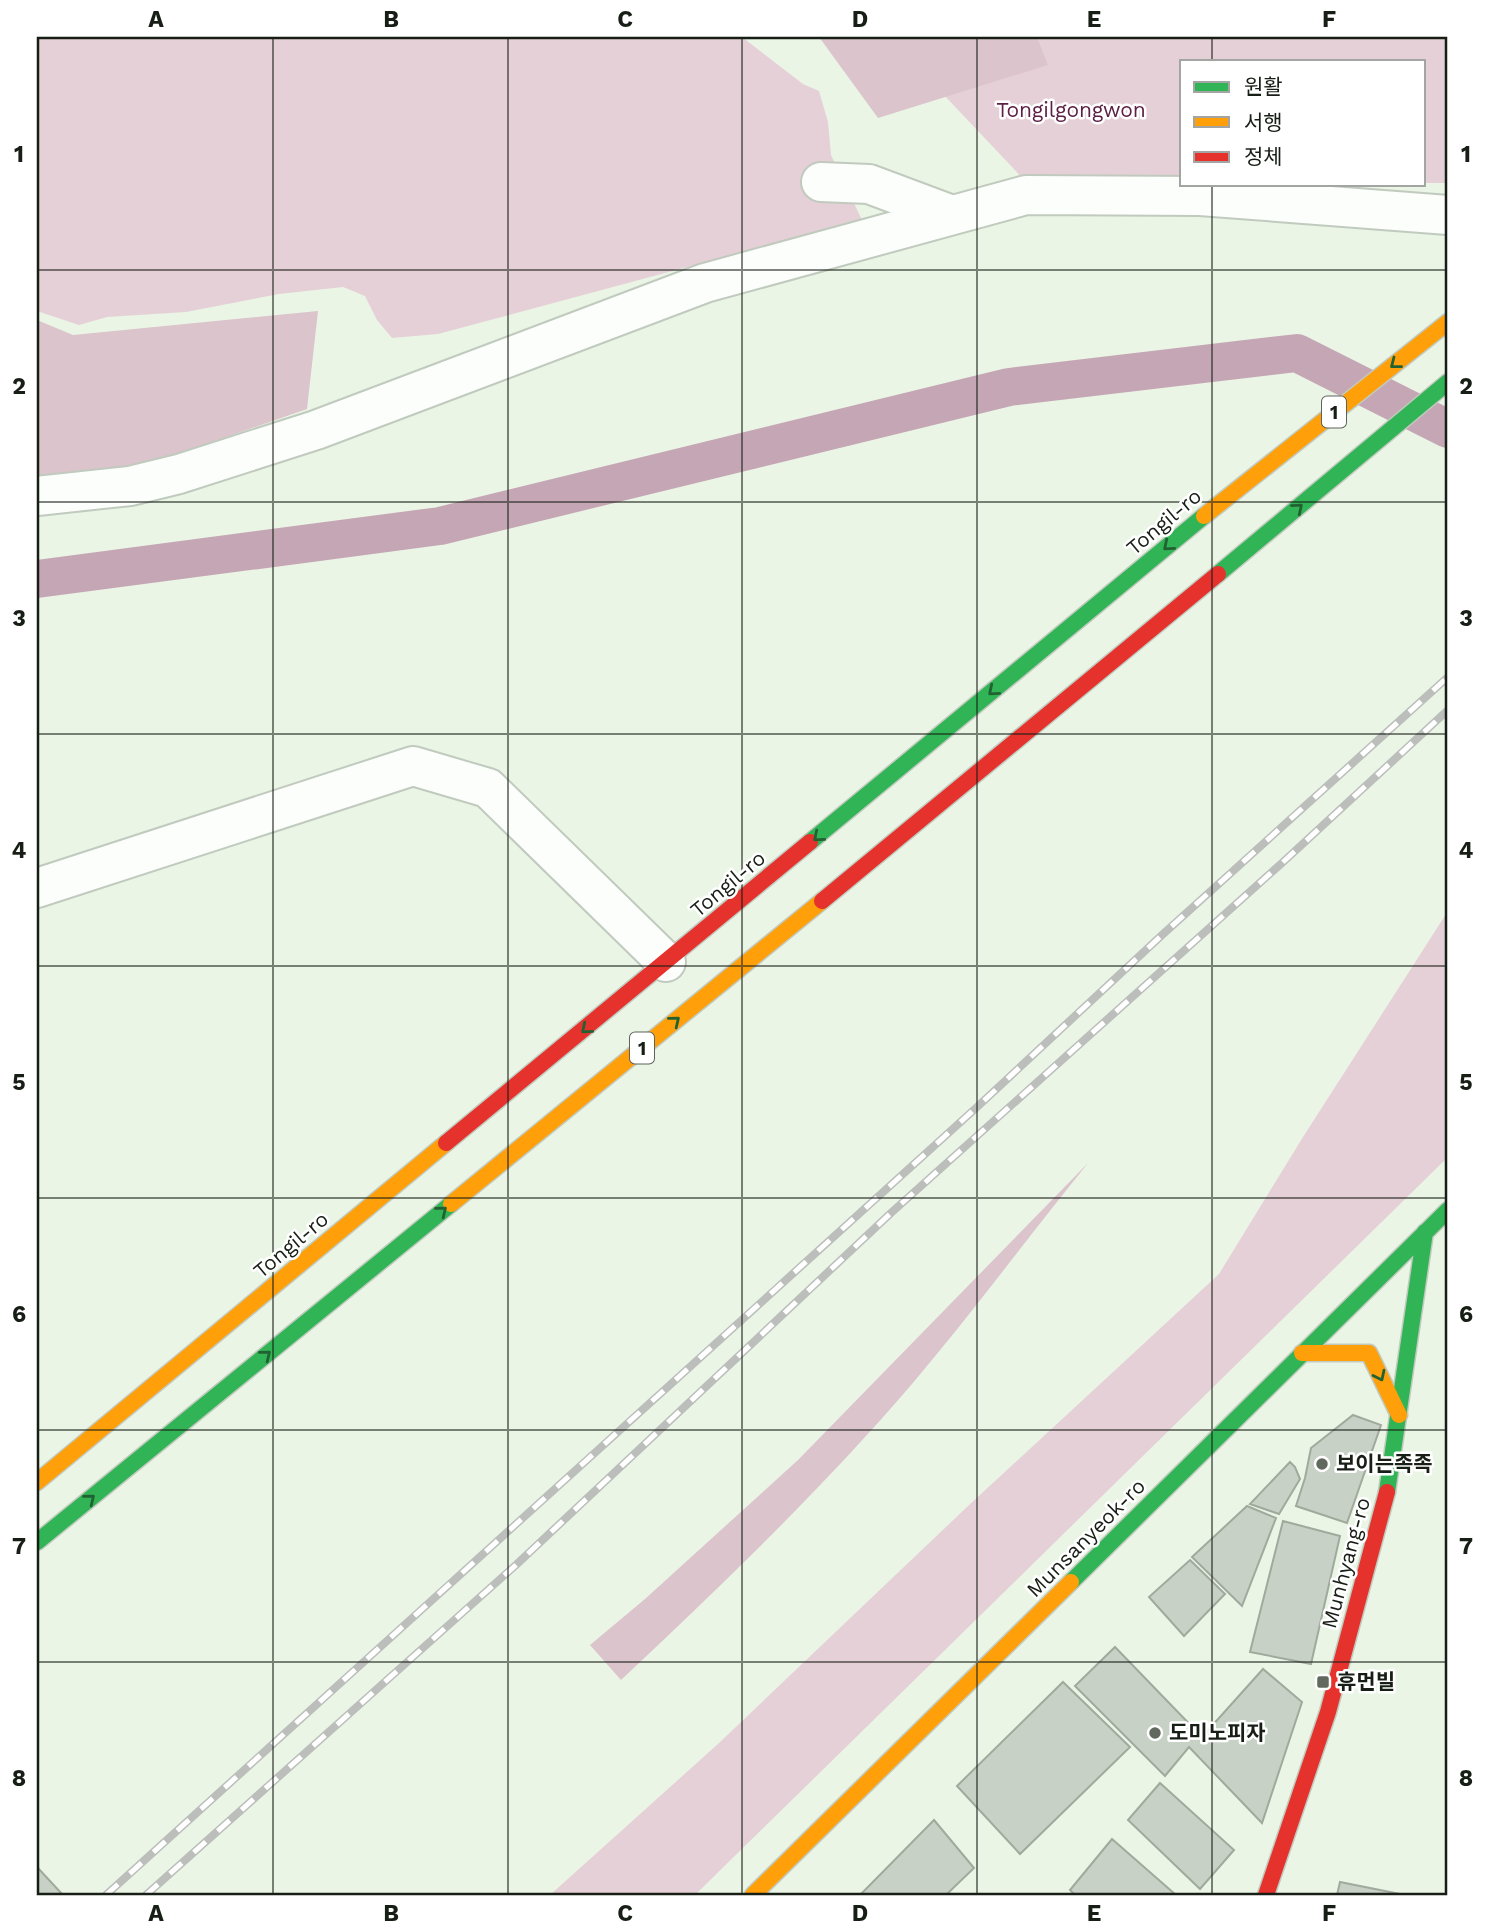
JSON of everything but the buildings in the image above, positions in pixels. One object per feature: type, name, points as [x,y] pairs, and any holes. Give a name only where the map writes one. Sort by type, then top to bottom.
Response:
[{"type":"main road","name":"Tongil-ro","points":[[37,1482],[1220,503],[1448,321]]},
{"type":"main road","name":"1","points":[[37,1542],[944,802],[1448,382]]},
{"type":"main road","name":"Munsanyeok-ro","points":[[753,1895],[1448,1210]]},
{"type":"main road","name":"Munhyang-ro","points":[[1266,1895],[1328,1712],[1388,1487],[1425,1232]]},
{"type":"main road","points":[[1302,1353],[1369,1353],[1399,1415]]},
{"type":"street","points":[[821,182],[869,184],[952,215]]},
{"type":"street","points":[[37,496],[76,494],[130,486],[179,474],[316,430],[705,283],[1026,195],[1200,196],[1448,215]]},
{"type":"street","points":[[37,888],[413,765],[488,788],[666,962]]},
{"type":"green space","points":[[37,37],[742,37],[803,84],[819,91],[828,122],[831,155],[862,220],[438,334],[392,338],[377,320],[365,296],[343,287],[279,294],[186,312],[107,317],[79,325],[37,311]]},
{"type":"green space","name":"Tongilgongwon","points":[[889,37],[1448,37],[1448,183],[1426,183],[1426,60],[1180,60],[1180,184],[1029,185]]},
{"type":"green space","points":[[1448,911],[1448,1157],[695,1895],[550,1895],[719,1743],[968,1506],[1219,1274]]},
{"type":"shaded area","points":[[819,37],[1037,37],[1048,65],[878,118]]},
{"type":"shaded area","points":[[318,311],[307,409],[88,485],[37,484],[37,320],[73,335]]},
{"type":"shaded area","points":[[1088,1163],[957,1329],[878,1423],[771,1536],[621,1680],[590,1645],[645,1599],[798,1460]]},
{"type":"waterway","points":[[37,579],[440,526],[1009,387],[1297,353],[1448,429]]},
{"type":"railway","points":[[106,1895],[1448,677]]},
{"type":"railway","points":[[146,1895],[517,1564],[892,1212],[1282,863],[1448,710]]},
{"type":"traffic: fast","points":[[1218,574],[1448,382]]},
{"type":"traffic: fast","points":[[810,842],[1204,516]]},
{"type":"traffic: fast","points":[[37,1542],[451,1204]]},
{"type":"traffic: fast","points":[[1071,1582],[1448,1210]]},
{"type":"traffic: fast","points":[[1387,1492],[1425,1232]]},
{"type":"traffic: slow","points":[[1204,516],[1448,322]]},
{"type":"traffic: slow","points":[[451,1204],[822,901]]},
{"type":"traffic: slow","points":[[37,1482],[446,1143]]},
{"type":"traffic: slow","points":[[1302,1353],[1369,1353],[1399,1415]]},
{"type":"traffic: slow","points":[[753,1895],[1071,1582]]},
{"type":"traffic: jam","points":[[822,901],[1218,574]]},
{"type":"traffic: jam","points":[[446,1143],[810,842]]},
{"type":"traffic: jam","points":[[1266,1895],[1328,1712],[1387,1492]]},
{"type":"place","name":"보이는족족","points":[[1322,1464]]},
{"type":"place","name":"휴먼빌","points":[[1323,1682]]},
{"type":"place","name":"도미노피자","points":[[1155,1733]]}]
